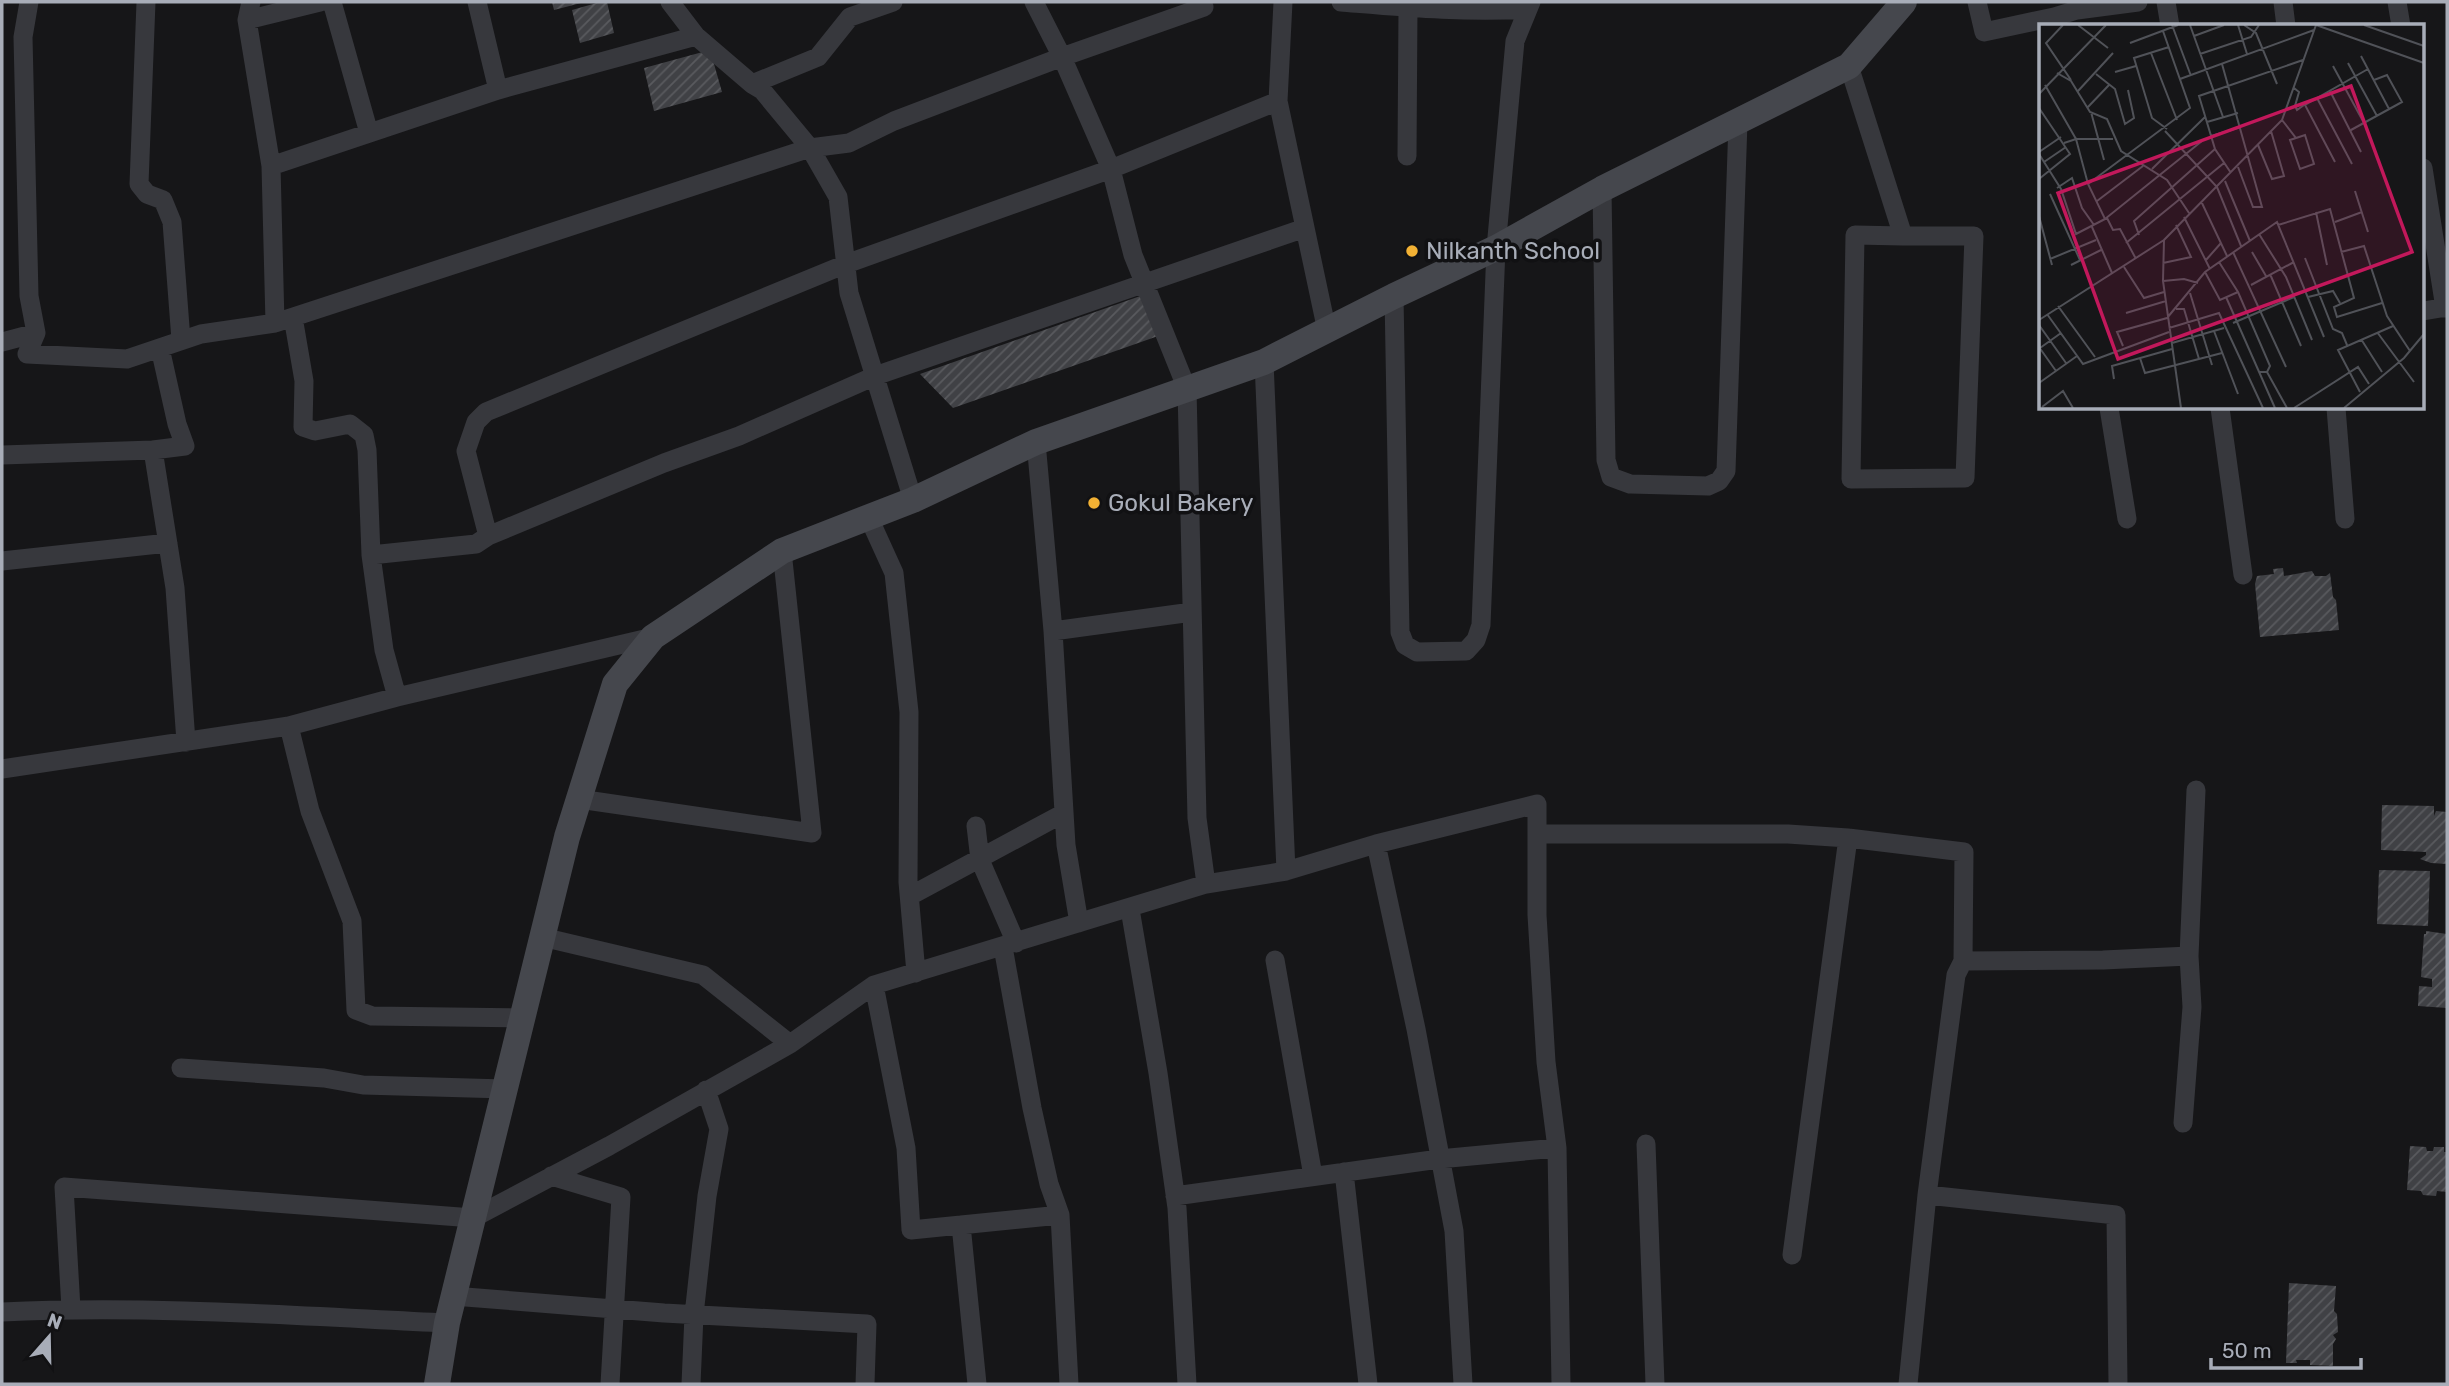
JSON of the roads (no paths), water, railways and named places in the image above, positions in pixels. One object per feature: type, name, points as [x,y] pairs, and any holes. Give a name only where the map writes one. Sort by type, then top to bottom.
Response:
[{"type":"main road","points":[[437,1384],[453,1296],[579,799],[615,684],[653,637],[782,551],[913,500],[1036,442],[1264,362],[1496,248],[1602,189],[1849,66],[1904,2]]},
{"type":"street","points":[[29,2],[23,37],[29,296],[36,333],[27,354],[127,359],[201,334],[284,320],[810,148],[849,143],[894,121],[1204,7]]},
{"type":"street","points":[[146,2],[139,184],[147,194],[163,200],[172,222],[181,340]]},
{"type":"street","points":[[320,2],[249,11],[271,166],[284,320],[304,381],[303,427],[315,430],[350,424],[364,435],[367,450],[371,555],[384,650],[397,697]]},
{"type":"street","points":[[332,2],[369,133]]},
{"type":"street","points":[[477,2],[498,90]]},
{"type":"street","points":[[670,2],[696,36],[762,90],[810,148],[838,197],[849,293],[913,500]]},
{"type":"street","points":[[752,84],[818,57],[850,17],[893,2]]},
{"type":"street","points":[[1034,2],[1062,57],[1111,169],[1133,255],[1187,389],[1197,818],[1206,884]]},
{"type":"street","points":[[1283,2],[1278,102],[1327,331]]},
{"type":"street","points":[[1341,2],[1500,11],[1530,5]]},
{"type":"street","points":[[1977,2],[1984,32],[2039,24]]},
{"type":"street","points":[[2054,22],[2077,10],[2138,2]]},
{"type":"street","points":[[2166,2],[2170,24]]},
{"type":"street","points":[[2283,2],[2287,24]]},
{"type":"street","points":[[2397,2],[2401,24]]},
{"type":"street","points":[[1394,296],[1400,632],[1405,645],[1417,652],[1466,651],[1476,640],[1481,625],[1496,248],[1515,41],[1530,5]]},
{"type":"street","points":[[1407,156],[1408,7]]},
{"type":"street","points":[[271,166],[498,90],[696,36]]},
{"type":"street","points":[[1849,66],[1903,236]]},
{"type":"street","points":[[488,536],[466,451],[476,422],[485,412],[846,264],[1111,169],[1278,102]]},
{"type":"street","points":[[1602,189],[1606,460],[1612,477],[1630,484],[1708,486],[1719,481],[1726,471],[1738,122]]},
{"type":"street","points":[[2424,174],[2446,307],[2424,310]]},
{"type":"street","points":[[371,555],[476,544],[488,536],[664,463],[739,436],[875,376],[1305,228]]},
{"type":"street","points":[[1855,235],[1903,236],[1974,236],[1965,478],[1851,479],[1855,235]]},
{"type":"street","points":[[2,342],[36,333]]},
{"type":"street","points":[[2,456],[153,450],[185,446],[177,424],[160,348]]},
{"type":"street","points":[[1264,362],[1286,871]]},
{"type":"street","points":[[2109,410],[2127,519]]},
{"type":"street","points":[[2220,410],[2243,575]]},
{"type":"street","points":[[2336,410],[2344,519]]},
{"type":"street","points":[[1036,442],[1053,631],[1066,845],[1079,923]]},
{"type":"street","points":[[153,450],[175,587],[186,742]]},
{"type":"street","points":[[869,518],[894,573],[909,712],[910,896],[916,973]]},
{"type":"street","points":[[2,561],[167,542]]},
{"type":"street","points":[[579,799],[812,833],[782,551]]},
{"type":"street","points":[[1053,631],[1192,612]]},
{"type":"street","points":[[2,769],[289,726],[397,697],[653,637]]},
{"type":"street","points":[[289,726],[310,811],[352,921],[356,1010],[372,1016],[522,1018]]},
{"type":"street","points":[[2183,1123],[2192,1007],[2189,956],[2196,790]]},
{"type":"street","points":[[71,1309],[64,1187],[472,1218],[790,1044],[874,985],[1206,884],[1286,871],[1376,844],[1537,804],[1536,915],[1546,1062],[1557,1148],[1561,1384]]},
{"type":"street","points":[[910,896],[1064,813]]},
{"type":"street","points":[[976,826],[980,860],[1009,945],[1032,1108],[1049,1184],[1060,1215],[1069,1384]]},
{"type":"street","points":[[1537,834],[1788,834],[1848,838],[1964,852],[1963,961],[1955,975],[1927,1195],[1908,1384]]},
{"type":"street","points":[[1792,1255],[1848,838]]},
{"type":"street","points":[[1376,844],[1416,1029],[1454,1231],[1464,1384]]},
{"type":"street","points":[[1130,909],[1158,1073],[1175,1196],[1187,1384]]},
{"type":"street","points":[[542,937],[703,975],[790,1044]]},
{"type":"street","points":[[1963,961],[2189,956]]},
{"type":"street","points":[[1275,960],[1313,1177]]},
{"type":"street","points":[[874,985],[906,1148],[911,1230],[1060,1215]]},
{"type":"street","points":[[181,1068],[324,1078],[363,1085],[505,1089]]},
{"type":"street","points":[[691,1384],[694,1315],[707,1196],[719,1129],[706,1090]]},
{"type":"street","points":[[1646,1144],[1655,1384]]},
{"type":"street","points":[[1175,1196],[1439,1159],[1557,1148]]},
{"type":"street","points":[[1344,1172],[1367,1384]]},
{"type":"street","points":[[551,1176],[621,1197],[610,1384]]},
{"type":"street","points":[[1927,1195],[2116,1215],[2118,1384]]},
{"type":"street","points":[[961,1225],[977,1384]]},
{"type":"street","points":[[453,1296],[614,1310],[867,1324],[866,1384]]},
{"type":"street","points":[[2,1312],[71,1309],[447,1323]]},
{"type":"place","name":"Nilkanth School","points":[[1412,251]]},
{"type":"place","name":"Gokul Bakery","points":[[1094,503]]}]
